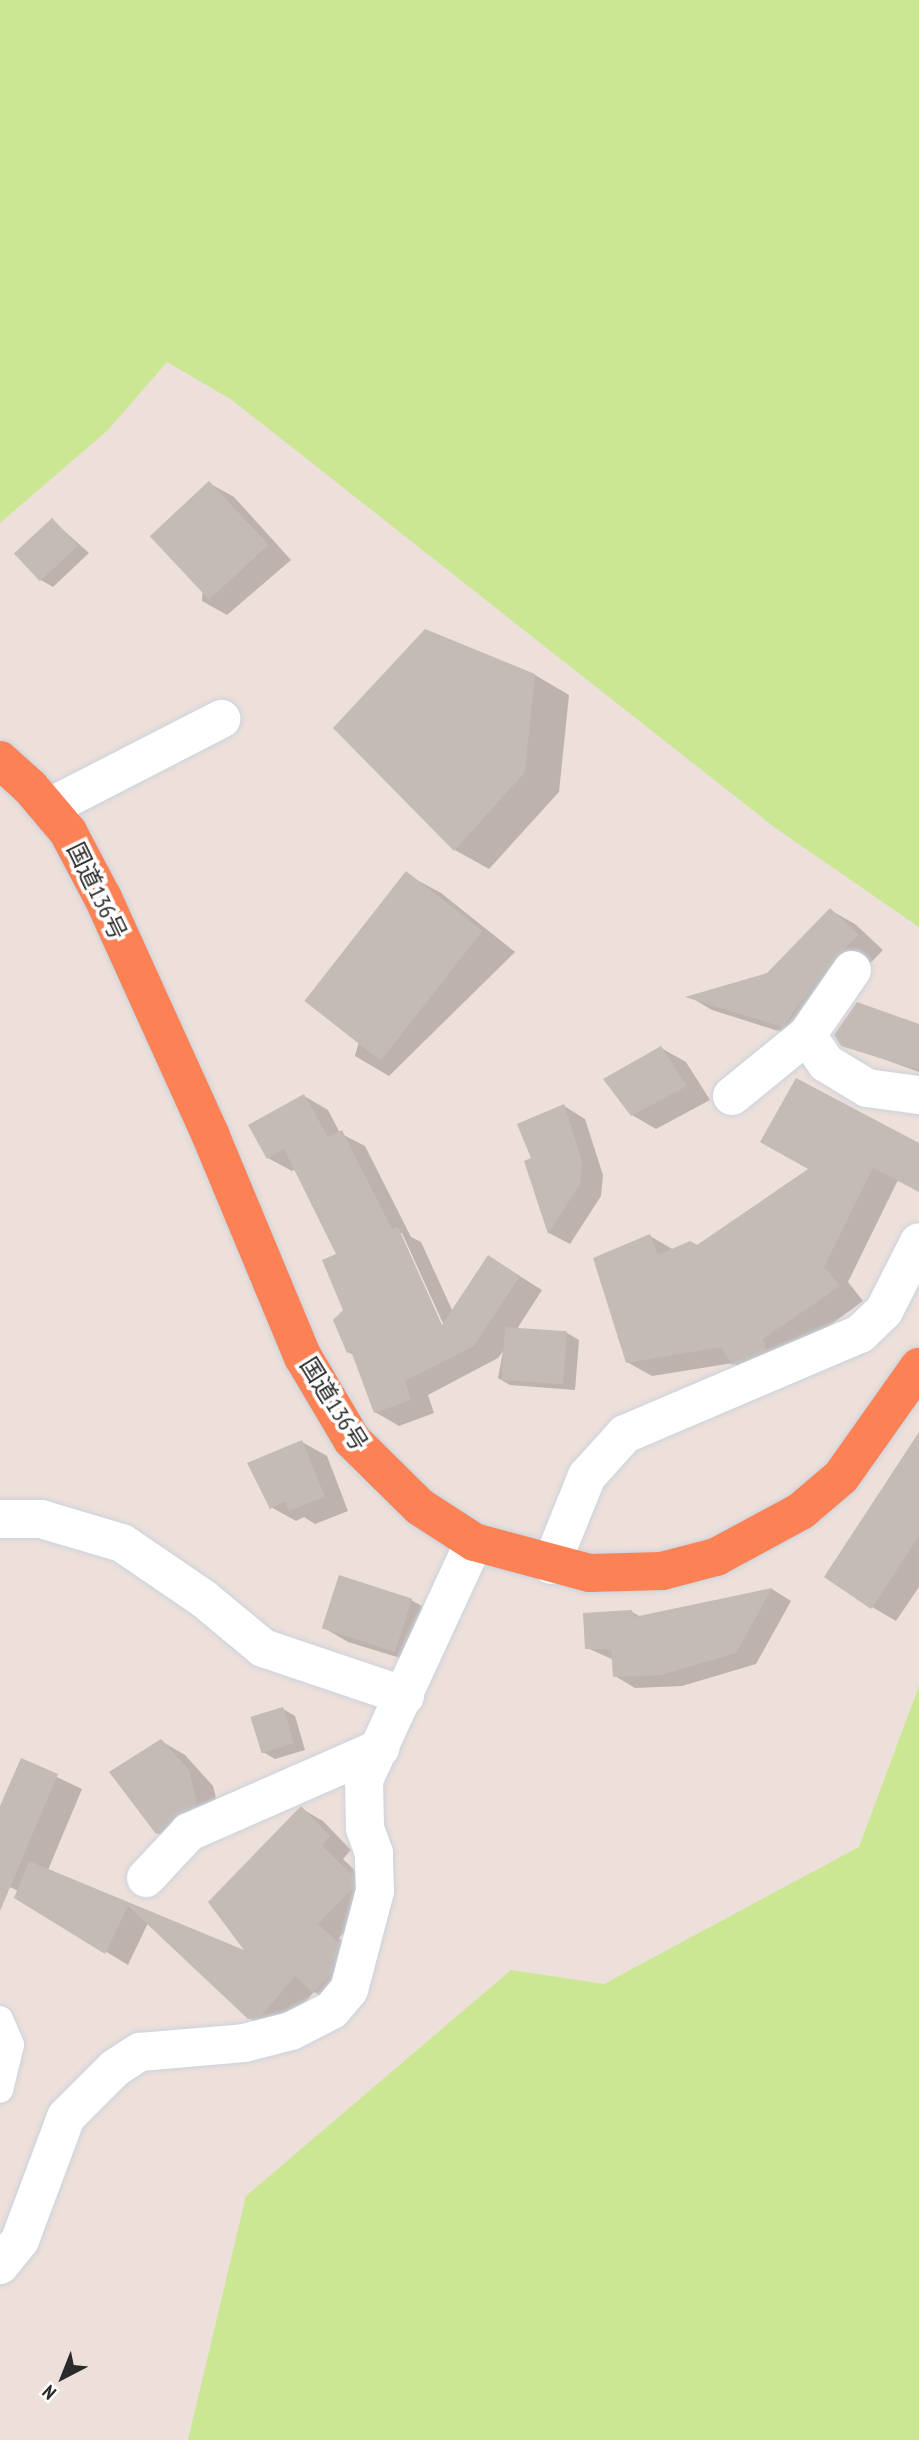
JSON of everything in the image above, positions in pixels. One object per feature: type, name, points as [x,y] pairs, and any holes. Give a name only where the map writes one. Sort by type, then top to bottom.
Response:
[{"type":"highway","name":"国道136号","points":[[0,760],[68,832],[103,898],[210,1134],[303,1357],[352,1440],[386,1478],[419,1507],[474,1542],[551,1565],[590,1573],[662,1570],[716,1557],[755,1539],[801,1511],[841,1477],[919,1367]]},
{"type":"street","points":[[48,808],[221,719]]},
{"type":"street","points":[[732,1096],[807,1035],[852,970]]},
{"type":"street","points":[[807,1035],[826,1063],[867,1088],[919,1095]]},
{"type":"street","points":[[551,1565],[587,1476],[625,1434],[860,1334],[884,1311],[919,1242]]},
{"type":"street","points":[[0,1519],[41,1519],[122,1543],[204,1598],[263,1648],[405,1696]]},
{"type":"street","points":[[0,2266],[20,2240],[66,2117],[115,2068],[140,2052],[244,2043],[291,2031],[332,2010],[349,1990],[375,1891],[374,1853],[365,1828],[364,1780],[474,1542]]},
{"type":"street","points":[[146,1878],[189,1832],[380,1748]]},
{"type":"lane","points":[[0,2019],[11,2045],[0,2090]]},
{"type":"green space","points":[[0,0],[919,0],[919,927],[774,827],[232,400],[167,362],[108,430],[0,523]]},
{"type":"green space","points":[[919,1686],[919,2440],[188,2440],[246,2196],[511,1970],[604,1984],[859,1847]]},
{"type":"building","points":[[209,481],[268,545],[209,600],[150,536]]},
{"type":"building","points":[[52,518],[78,546],[40,581],[14,553]]},
{"type":"building","points":[[425,629],[535,674],[525,772],[454,851],[333,728]]},
{"type":"building","points":[[406,871],[482,931],[381,1061],[304,1001]]},
{"type":"building","points":[[830,908],[859,935],[834,958],[782,1027],[685,997],[767,973]]},
{"type":"building","points":[[857,1002],[919,1024],[919,1070],[841,1046],[834,1035]]},
{"type":"building","points":[[661,1046],[687,1086],[631,1116],[603,1079]]},
{"type":"building","points":[[796,1078],[919,1143],[919,1192],[873,1168],[824,1267],[840,1286],[763,1339],[766,1350],[732,1365],[721,1347],[626,1363],[593,1258],[650,1234],[658,1255],[690,1241],[697,1245],[808,1169],[760,1142]]},
{"type":"building","points":[[304,1094],[328,1137],[342,1130],[392,1229],[398,1227],[442,1325],[488,1255],[520,1276],[474,1346],[405,1381],[411,1400],[374,1413],[351,1351],[347,1353],[333,1320],[343,1310],[322,1260],[336,1254],[284,1149],[267,1159],[248,1125]]},
{"type":"building","points":[[564,1104],[582,1161],[580,1184],[548,1234],[524,1161],[531,1158],[517,1124]]},
{"type":"building","points":[[505,1327],[567,1331],[563,1384],[501,1380]]},
{"type":"building","points":[[919,1432],[919,1536],[871,1609],[824,1577]]},
{"type":"building","points":[[302,1440],[325,1497],[289,1511],[285,1501],[270,1509],[247,1463]]},
{"type":"building","points":[[339,1575],[412,1599],[395,1652],[322,1628]]},
{"type":"building","points":[[772,1588],[736,1653],[661,1675],[613,1677],[611,1649],[585,1649],[583,1613],[632,1610],[634,1617]]},
{"type":"building","points":[[283,1707],[294,1743],[262,1753],[250,1717]]},
{"type":"building","points":[[161,1739],[189,1770],[197,1804],[173,1817],[156,1834],[109,1772]]},
{"type":"building","points":[[21,1758],[58,1774],[0,1911],[0,1806]]},
{"type":"building","points":[[301,1806],[330,1836],[322,1846],[353,1875],[353,1888],[318,1924],[339,1943],[331,1974],[313,1993],[295,1976],[261,2016],[248,2019],[128,1906],[105,1954],[14,1898],[29,1861],[244,1950],[208,1902]]}]
